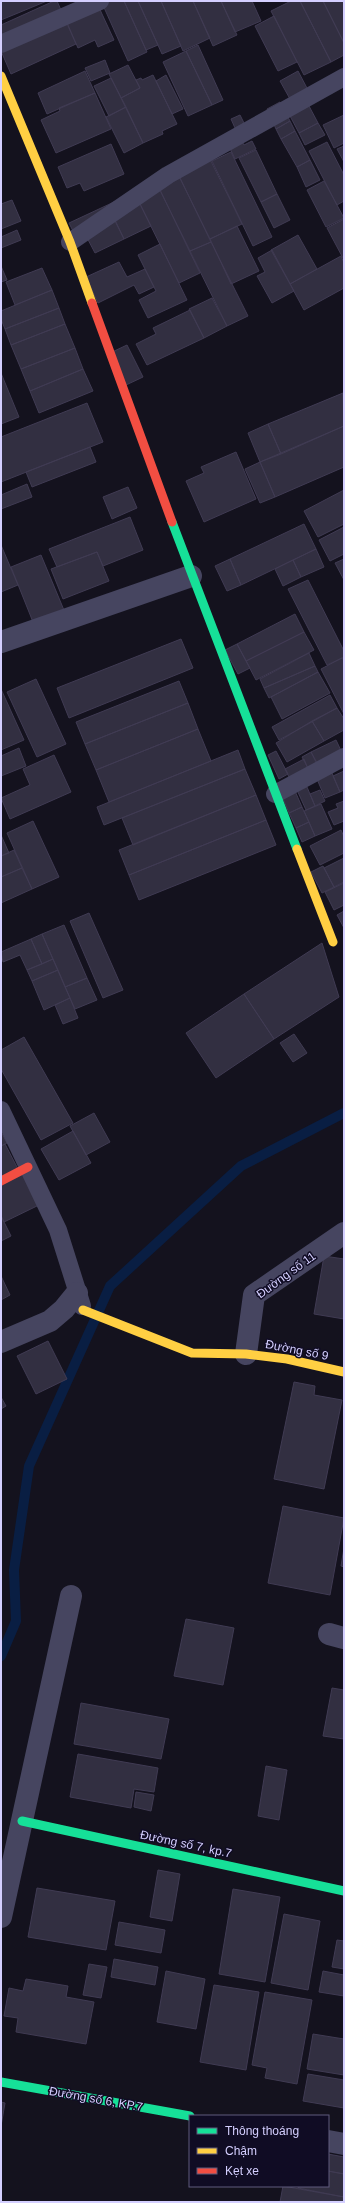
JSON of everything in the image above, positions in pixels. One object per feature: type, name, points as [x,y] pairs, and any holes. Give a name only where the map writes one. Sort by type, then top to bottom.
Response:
[{"type":"street","points":[[1,76],[70,242],[192,576],[333,942]]},
{"type":"street","points":[[1,642],[192,576]]},
{"type":"street","points":[[1,1181],[28,1167]]},
{"type":"street","name":"Đường số 11","points":[[246,1354],[254,1295],[344,1233]]},
{"type":"street","points":[[1,1342],[50,1321],[64,1309],[80,1301]]},
{"type":"street","name":"Đường số 9","points":[[80,1301],[192,1353],[246,1354],[287,1359],[344,1372]]},
{"type":"street","points":[[1,1917],[71,1596]]},
{"type":"street","name":"Đường số 7, kp.7","points":[[22,1821],[344,1891]]},
{"type":"street","name":"Đường số 6, KP.7","points":[[1,2082],[189,2116]]},
{"type":"street","points":[[329,2141],[344,2144]]},
{"type":"lane","points":[[1,44],[100,1]]},
{"type":"lane","points":[[70,242],[168,175],[344,77]]},
{"type":"lane","points":[[276,794],[344,757]]},
{"type":"lane","points":[[1,1110],[58,1230],[80,1301]]},
{"type":"building","points":[[1,1],[47,1],[1,20]]},
{"type":"building","points":[[57,1],[76,44],[11,74],[1,51],[1,25]]},
{"type":"building","points":[[96,1],[114,40],[98,47],[95,40],[78,48],[61,9]]},
{"type":"building","points":[[106,1],[124,1],[147,52],[128,61],[102,3]]},
{"type":"building","points":[[124,1],[138,1],[158,45],[146,50]]},
{"type":"building","points":[[138,1],[161,1],[181,46],[162,54]]},
{"type":"building","points":[[161,1],[193,1],[210,38],[183,51]]},
{"type":"building","points":[[193,1],[221,1],[237,35],[213,46]]},
{"type":"building","points":[[221,1],[252,1],[261,21],[235,32]]},
{"type":"building","points":[[291,1],[300,1],[331,62],[304,75],[271,11]]},
{"type":"building","points":[[300,1],[323,1],[344,43],[344,55],[331,62]]},
{"type":"building","points":[[323,1],[344,1],[344,43]]},
{"type":"building","points":[[274,16],[297,62],[278,71],[255,26]]},
{"type":"building","points":[[198,45],[223,100],[212,105],[186,51]]},
{"type":"building","points":[[186,51],[212,105],[188,116],[163,62]]},
{"type":"building","points":[[105,60],[110,73],[91,81],[85,68]]},
{"type":"building","points":[[128,65],[140,88],[121,98],[109,74]]},
{"type":"building","points":[[85,71],[95,93],[47,114],[38,93]]},
{"type":"building","points":[[298,71],[308,90],[290,99],[280,81]]},
{"type":"building","points":[[153,75],[177,124],[162,131],[163,134],[143,143],[121,98],[140,88],[136,80],[141,78],[142,80]]},
{"type":"building","points":[[166,75],[183,109],[172,114],[156,81]]},
{"type":"building","points":[[111,78],[126,107],[109,116],[94,86]]},
{"type":"building","points":[[95,93],[111,129],[56,153],[41,120],[60,111],[59,108]]},
{"type":"building","points":[[280,102],[290,121],[276,129],[267,109]]},
{"type":"building","points":[[309,106],[318,123],[299,133],[290,116]]},
{"type":"building","points":[[126,107],[143,143],[124,153],[106,117]]},
{"type":"building","points":[[240,115],[244,123],[235,128],[231,119]]},
{"type":"building","points":[[344,115],[344,143],[334,148],[323,125]]},
{"type":"building","points":[[290,121],[295,131],[281,139],[276,129]]},
{"type":"building","points":[[318,123],[325,135],[305,145],[299,133]]},
{"type":"building","points":[[295,131],[310,160],[297,167],[281,139]]},
{"type":"building","points":[[239,136],[244,145],[252,141],[256,149],[235,159],[227,142]]},
{"type":"building","points":[[327,142],[344,175],[344,201],[337,205],[309,151]]},
{"type":"building","points":[[111,144],[124,174],[84,191],[80,183],[67,188],[58,167]]},
{"type":"building","points":[[344,146],[344,162],[337,149]]},
{"type":"building","points":[[256,150],[277,194],[261,202],[239,158]]},
{"type":"building","points":[[206,151],[242,224],[210,239],[174,166]]},
{"type":"building","points":[[231,152],[272,237],[253,246],[212,161]]},
{"type":"building","points":[[310,160],[320,180],[306,187],[297,167]]},
{"type":"building","points":[[180,178],[211,242],[190,251],[159,188]]},
{"type":"building","points":[[324,181],[344,218],[326,227],[307,190]]},
{"type":"building","points":[[159,188],[200,273],[179,283],[139,202]]},
{"type":"building","points":[[277,194],[290,220],[274,228],[261,202]]},
{"type":"building","points":[[12,200],[21,221],[1,229],[1,204]]},
{"type":"building","points":[[114,202],[74,233],[69,223]]},
{"type":"building","points":[[139,202],[151,226],[124,239],[112,215]]},
{"type":"building","points":[[114,218],[124,239],[95,253],[84,232]]},
{"type":"building","points":[[344,219],[344,260],[327,228]]},
{"type":"building","points":[[237,226],[259,271],[231,284],[210,239]]},
{"type":"building","points":[[17,230],[21,240],[1,248],[1,237]]},
{"type":"building","points":[[298,235],[317,269],[290,284],[271,250]]},
{"type":"building","points":[[211,242],[248,316],[227,326],[190,251]]},
{"type":"building","points":[[160,244],[187,300],[148,318],[139,300],[156,291],[138,255]]},
{"type":"building","points":[[272,250],[294,291],[272,303],[257,276],[265,272],[258,258]]},
{"type":"building","points":[[341,256],[344,263],[344,288],[304,310],[290,284]]},
{"type":"building","points":[[119,262],[127,277],[145,269],[154,287],[139,294],[134,285],[98,303],[86,277]]},
{"type":"building","points":[[1,266],[7,280],[1,282]]},
{"type":"building","points":[[42,268],[52,290],[15,305],[6,282]]},
{"type":"building","points":[[52,290],[59,308],[5,329],[1,319],[1,311]]},
{"type":"building","points":[[212,298],[227,326],[204,338],[189,309]]},
{"type":"building","points":[[59,308],[65,324],[11,345],[5,329]]},
{"type":"building","points":[[190,310],[204,338],[147,365],[136,344],[156,334],[153,328]]},
{"type":"building","points":[[65,324],[75,348],[21,369],[11,345]]},
{"type":"building","points":[[127,345],[143,377],[126,385],[110,353]]},
{"type":"building","points":[[75,348],[83,369],[30,391],[21,369]]},
{"type":"building","points":[[83,369],[93,391],[39,413],[30,391]]},
{"type":"building","points":[[1,373],[19,417],[1,424]]},
{"type":"building","points":[[343,393],[344,426],[281,454],[268,424]]},
{"type":"building","points":[[87,403],[103,442],[1,482],[1,437]]},
{"type":"building","points":[[268,424],[281,454],[260,462],[248,433]]},
{"type":"building","points":[[344,426],[344,467],[275,497],[260,462]]},
{"type":"building","points":[[90,447],[96,462],[32,487],[26,472]]},
{"type":"building","points":[[236,452],[256,499],[204,522],[186,481],[204,473],[201,467]]},
{"type":"building","points":[[260,462],[275,497],[260,503],[245,469]]},
{"type":"building","points":[[27,484],[32,497],[1,509],[1,495]]},
{"type":"building","points":[[128,487],[137,508],[112,519],[103,497]]},
{"type":"building","points":[[344,490],[344,524],[318,537],[304,511]]},
{"type":"building","points":[[130,517],[143,550],[103,566],[97,552],[57,567],[49,549]]},
{"type":"building","points":[[304,524],[316,549],[241,585],[230,559]]},
{"type":"building","points":[[344,527],[344,554],[330,561],[319,540]]},
{"type":"building","points":[[1,545],[18,585],[1,592]]},
{"type":"building","points":[[316,549],[324,567],[301,577],[293,560]]},
{"type":"building","points":[[97,552],[109,581],[63,599],[51,569]]},
{"type":"building","points":[[41,555],[66,615],[35,627],[11,567]]},
{"type":"building","points":[[230,559],[241,585],[227,591],[215,566]]},
{"type":"building","points":[[344,559],[344,580],[335,563]]},
{"type":"building","points":[[293,560],[301,577],[283,586],[275,569]]},
{"type":"building","points":[[308,580],[344,651],[344,657],[327,665],[288,589]]},
{"type":"building","points":[[295,614],[304,632],[246,661],[237,644]]},
{"type":"building","points":[[304,632],[314,650],[256,680],[246,661]]},
{"type":"building","points":[[181,639],[193,668],[69,718],[57,688]]},
{"type":"building","points":[[237,644],[250,668],[238,674],[225,650]]},
{"type":"building","points":[[309,653],[315,666],[264,688],[260,679]]},
{"type":"building","points":[[342,658],[344,661],[344,714],[321,669]]},
{"type":"building","points":[[315,666],[318,672],[269,698],[264,688]]},
{"type":"building","points":[[318,672],[330,693],[282,719],[271,697]]},
{"type":"building","points":[[36,679],[66,744],[37,757],[7,692]]},
{"type":"building","points":[[179,681],[188,703],[85,744],[76,722]]},
{"type":"building","points":[[1,689],[24,740],[1,750]]},
{"type":"building","points":[[330,695],[337,708],[279,740],[272,727]]},
{"type":"building","points":[[188,703],[198,729],[96,770],[85,744]]},
{"type":"building","points":[[337,708],[344,719],[344,730],[324,741],[312,721]]},
{"type":"building","points":[[312,721],[324,741],[287,762],[276,743]]},
{"type":"building","points":[[198,729],[211,761],[109,802],[96,770]]},
{"type":"building","points":[[336,740],[344,757],[321,770],[311,752]]},
{"type":"building","points":[[19,748],[26,766],[1,776],[1,756]]},
{"type":"building","points":[[238,750],[245,769],[104,825],[97,807]]},
{"type":"building","points":[[276,751],[288,774],[279,779],[268,755]]},
{"type":"building","points":[[311,752],[320,770],[311,774],[302,757]]},
{"type":"building","points":[[54,755],[71,792],[10,819],[1,798],[30,785],[23,769]]},
{"type":"building","points":[[304,759],[311,776],[293,785],[285,769]]},
{"type":"building","points":[[245,769],[256,795],[133,845],[122,818]]},
{"type":"building","points":[[344,771],[344,790],[340,792],[333,776]]},
{"type":"building","points":[[332,773],[340,792],[325,798],[317,779]]},
{"type":"building","points":[[307,787],[315,806],[306,810],[297,790]]},
{"type":"building","points":[[320,790],[325,801],[315,806],[310,794]]},
{"type":"building","points":[[295,791],[302,807],[289,813],[282,796]]},
{"type":"building","points":[[256,795],[266,820],[129,875],[119,850]]},
{"type":"building","points":[[344,801],[344,821],[334,825],[328,812],[338,808],[336,804]]},
{"type":"building","points":[[321,804],[332,829],[315,836],[304,811]]},
{"type":"building","points":[[302,807],[309,822],[296,828],[289,813]]},
{"type":"building","points":[[266,820],[276,845],[139,900],[129,875]]},
{"type":"building","points":[[33,821],[59,877],[32,889],[7,833]]},
{"type":"building","points":[[309,822],[315,836],[302,842],[296,828]]},
{"type":"building","points":[[341,830],[344,837],[344,853],[320,865],[310,846]]},
{"type":"building","points":[[1,835],[9,853],[1,856]]},
{"type":"building","points":[[14,850],[22,868],[1,877],[1,856]]},
{"type":"building","points":[[344,858],[344,882],[334,887],[324,868]]},
{"type":"building","points":[[323,866],[334,887],[322,893],[311,872]]},
{"type":"building","points":[[22,868],[32,889],[1,903],[1,877]]},
{"type":"building","points":[[344,883],[344,905],[334,910],[325,892]]},
{"type":"building","points":[[344,911],[344,928],[337,915]]},
{"type":"building","points":[[89,913],[123,990],[103,998],[70,921]]},
{"type":"building","points":[[64,925],[87,978],[65,987],[42,934]]},
{"type":"building","points":[[42,934],[53,959],[42,964],[31,939]]},
{"type":"building","points":[[31,939],[42,964],[27,970],[20,955],[3,962],[1,952]]},
{"type":"building","points":[[322,943],[339,997],[274,1039],[244,994]]},
{"type":"building","points":[[53,959],[58,970],[32,981],[27,970]]},
{"type":"building","points":[[58,970],[70,998],[44,1010],[32,981]]},
{"type":"building","points":[[87,978],[97,1000],[75,1009],[65,987]]},
{"type":"building","points":[[244,994],[274,1039],[216,1078],[186,1033]]},
{"type":"building","points":[[70,998],[78,1018],[63,1024],[55,1005]]},
{"type":"building","points":[[294,1034],[307,1053],[293,1062],[280,1043]]},
{"type":"building","points":[[24,1037],[73,1123],[41,1140],[1,1069],[1,1050]]},
{"type":"building","points":[[94,1113],[110,1142],[86,1155],[70,1126]]},
{"type":"building","points":[[73,1131],[91,1163],[59,1180],[41,1149]]},
{"type":"building","points":[[1,1132],[7,1143],[1,1146]]},
{"type":"building","points":[[5,1144],[18,1169],[1,1178],[1,1146]]},
{"type":"building","points":[[24,1174],[39,1205],[4,1222],[1,1216],[1,1184]]},
{"type":"building","points":[[1,1216],[11,1236],[1,1241]]},
{"type":"building","points":[[324,1256],[344,1259],[344,1319],[314,1314]]},
{"type":"building","points":[[1,1276],[10,1295],[1,1300]]},
{"type":"building","points":[[48,1341],[67,1379],[36,1394],[17,1356]]},
{"type":"building","points":[[294,1382],[315,1386],[314,1395],[342,1400],[324,1489],[274,1479]]},
{"type":"building","points":[[1,1397],[6,1406],[1,1409]]},
{"type":"building","points":[[283,1506],[344,1518],[330,1595],[268,1583]]},
{"type":"building","points":[[344,1548],[344,1567],[341,1566]]},
{"type":"building","points":[[186,1619],[234,1628],[223,1685],[174,1676]]},
{"type":"building","points":[[332,1688],[344,1690],[344,1739],[323,1736]]},
{"type":"building","points":[[81,1703],[169,1719],[161,1759],[74,1744]]},
{"type":"building","points":[[78,1754],[158,1768],[154,1792],[134,1789],[131,1808],[70,1797]]},
{"type":"building","points":[[266,1766],[287,1770],[279,1820],[258,1816]]},
{"type":"building","points":[[136,1792],[154,1795],[151,1811],[134,1807]]},
{"type":"building","points":[[158,1870],[180,1874],[172,1921],[150,1917]]},
{"type":"building","points":[[37,1888],[115,1901],[106,1950],[28,1937]]},
{"type":"building","points":[[233,1889],[280,1897],[265,1982],[219,1974]]},
{"type":"building","points":[[284,1914],[320,1921],[308,1990],[271,1983]]},
{"type":"building","points":[[119,1922],[165,1930],[161,1953],[115,1945]]},
{"type":"building","points":[[337,1940],[344,1941],[344,1969],[332,1967]]},
{"type":"building","points":[[114,1959],[158,1967],[155,1985],[111,1977]]},
{"type":"building","points":[[89,1964],[107,1967],[101,1998],[83,1995]]},
{"type":"building","points":[[166,1971],[205,1979],[196,2029],[157,2022]]},
{"type":"building","points":[[323,1971],[344,1975],[344,1996],[319,1992]]},
{"type":"building","points":[[26,1979],[68,1986],[66,1997],[94,2002],[86,2044],[16,2032],[18,2018],[4,2016],[9,1988],[23,1991]]},
{"type":"building","points":[[214,1985],[259,1992],[246,2070],[200,2062]]},
{"type":"building","points":[[265,1992],[312,2000],[297,2084],[265,2078],[267,2068],[252,2065]]},
{"type":"building","points":[[313,2034],[344,2039],[344,2075],[307,2069]]},
{"type":"building","points":[[308,2074],[344,2080],[344,2108],[303,2101]]},
{"type":"building","points":[[1,2102],[5,2103],[1,2126]]},
{"type":"building","points":[[329,2154],[344,2157],[344,2174],[329,2171]]},
{"type":"building","points":[[329,2171],[344,2174],[344,2197],[298,2188],[329,2187]]},
{"type":"building","points":[[283,2187],[344,2197],[344,2202],[280,2202]]},
{"type":"waterway","points":[[1,1656],[16,1621],[14,1570],[29,1466],[110,1286],[241,1166],[344,1113]]},
{"type":"traffic: fast","points":[[172,522],[297,849]]},
{"type":"traffic: fast","points":[[22,1821],[344,1891]]},
{"type":"traffic: fast","points":[[1,2082],[189,2116]]},
{"type":"traffic: slow","points":[[1,76],[70,242],[92,303]]},
{"type":"traffic: slow","points":[[297,849],[333,942]]},
{"type":"traffic: slow","points":[[83,1310],[192,1353],[246,1354],[287,1359],[344,1372]]},
{"type":"traffic: jam","points":[[92,303],[172,522]]},
{"type":"traffic: jam","points":[[1,1181],[28,1167]]}]
